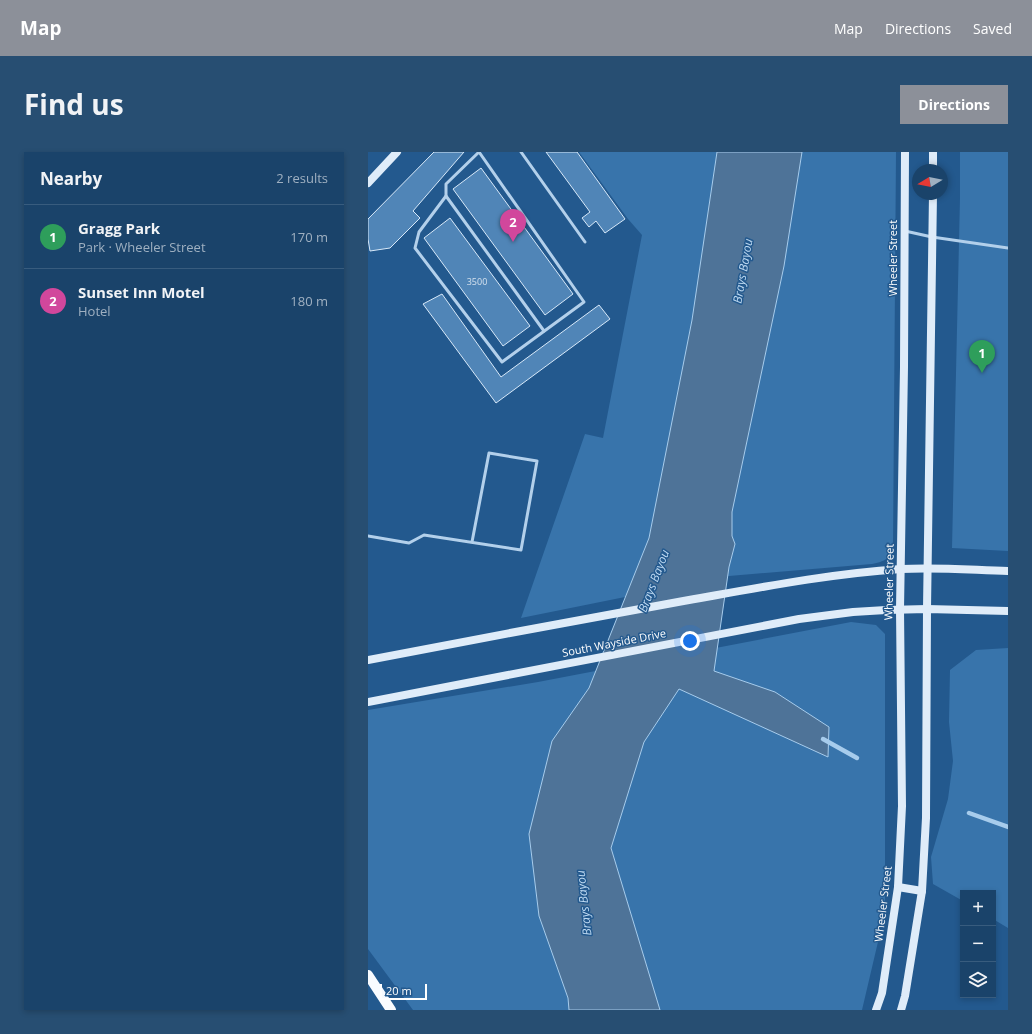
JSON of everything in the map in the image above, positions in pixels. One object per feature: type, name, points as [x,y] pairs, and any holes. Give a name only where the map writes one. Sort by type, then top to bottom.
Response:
[{"type":"main road","points":[[368,183],[397,152]]},
{"type":"main road","name":"Wheeler Street","points":[[876,1010],[882,993],[898,887],[902,806],[900,569],[904,367],[905,152]]},
{"type":"main road","points":[[933,152],[933,164]]},
{"type":"main road","points":[[901,1010],[905,996],[922,891],[926,818],[932,200]]},
{"type":"main road","points":[[368,660],[538,627],[804,579],[900,569],[928,568],[1008,571]]},
{"type":"main road","name":"South Wayside Drive","points":[[368,702],[522,671],[799,619],[853,612],[900,609],[1008,611]]},
{"type":"main road","points":[[898,887],[922,891]]},
{"type":"main road","points":[[369,977],[391,1010]]},
{"type":"lane","points":[[446,196],[419,232],[415,248],[502,362],[584,302],[479,152],[446,184],[446,196],[544,330]]},
{"type":"lane","points":[[521,152],[586,242]]},
{"type":"lane","points":[[904,231],[932,237],[1008,248]]},
{"type":"lane","points":[[368,536],[409,543],[424,535],[521,550],[537,461],[489,453],[472,542]]},
{"type":"shaded area","points":[[579,152],[896,152],[893,547],[890,555],[886,559],[872,564],[729,576],[521,618],[585,434],[603,438],[642,235],[628,219]]},
{"type":"shaded area","points":[[960,152],[1008,152],[1008,551],[952,548]]},
{"type":"shaded area","points":[[851,622],[876,625],[885,634],[885,912],[862,1010],[413,1010],[368,949],[368,710],[538,682]]},
{"type":"shaded area","points":[[1008,648],[1008,928],[996,921],[996,890],[960,890],[960,899],[933,884],[931,857],[948,799],[953,761],[949,722],[950,670],[976,650]]},
{"type":"water","name":"Brays Bayou","points":[[717,152],[802,152],[784,266],[732,512],[732,536],[735,544],[729,567],[714,671],[775,692],[829,727],[828,757],[679,689],[644,742],[611,848],[660,1010],[569,1010],[568,998],[539,916],[529,834],[552,741],[589,688],[649,538],[692,320]]},
{"type":"building","points":[[434,152],[464,152],[413,211],[420,218],[390,248],[370,251],[368,239],[368,219]]},
{"type":"building","points":[[546,152],[577,152],[625,219],[605,233],[596,221],[589,227],[582,218],[590,212]]},
{"type":"building","points":[[481,168],[573,294],[545,315],[453,189]]},
{"type":"building","points":[[450,218],[530,326],[503,346],[424,238]]},
{"type":"building","points":[[442,294],[501,377],[599,305],[610,319],[496,403],[423,304]]},
{"type":"waterway","points":[[823,739],[857,758]]},
{"type":"waterway","points":[[969,813],[1008,827]]},
{"type":"place","name":"Sunset Inn Motel","points":[[513,242]]},
{"type":"place","name":"Gragg Park","points":[[982,373]]}]
